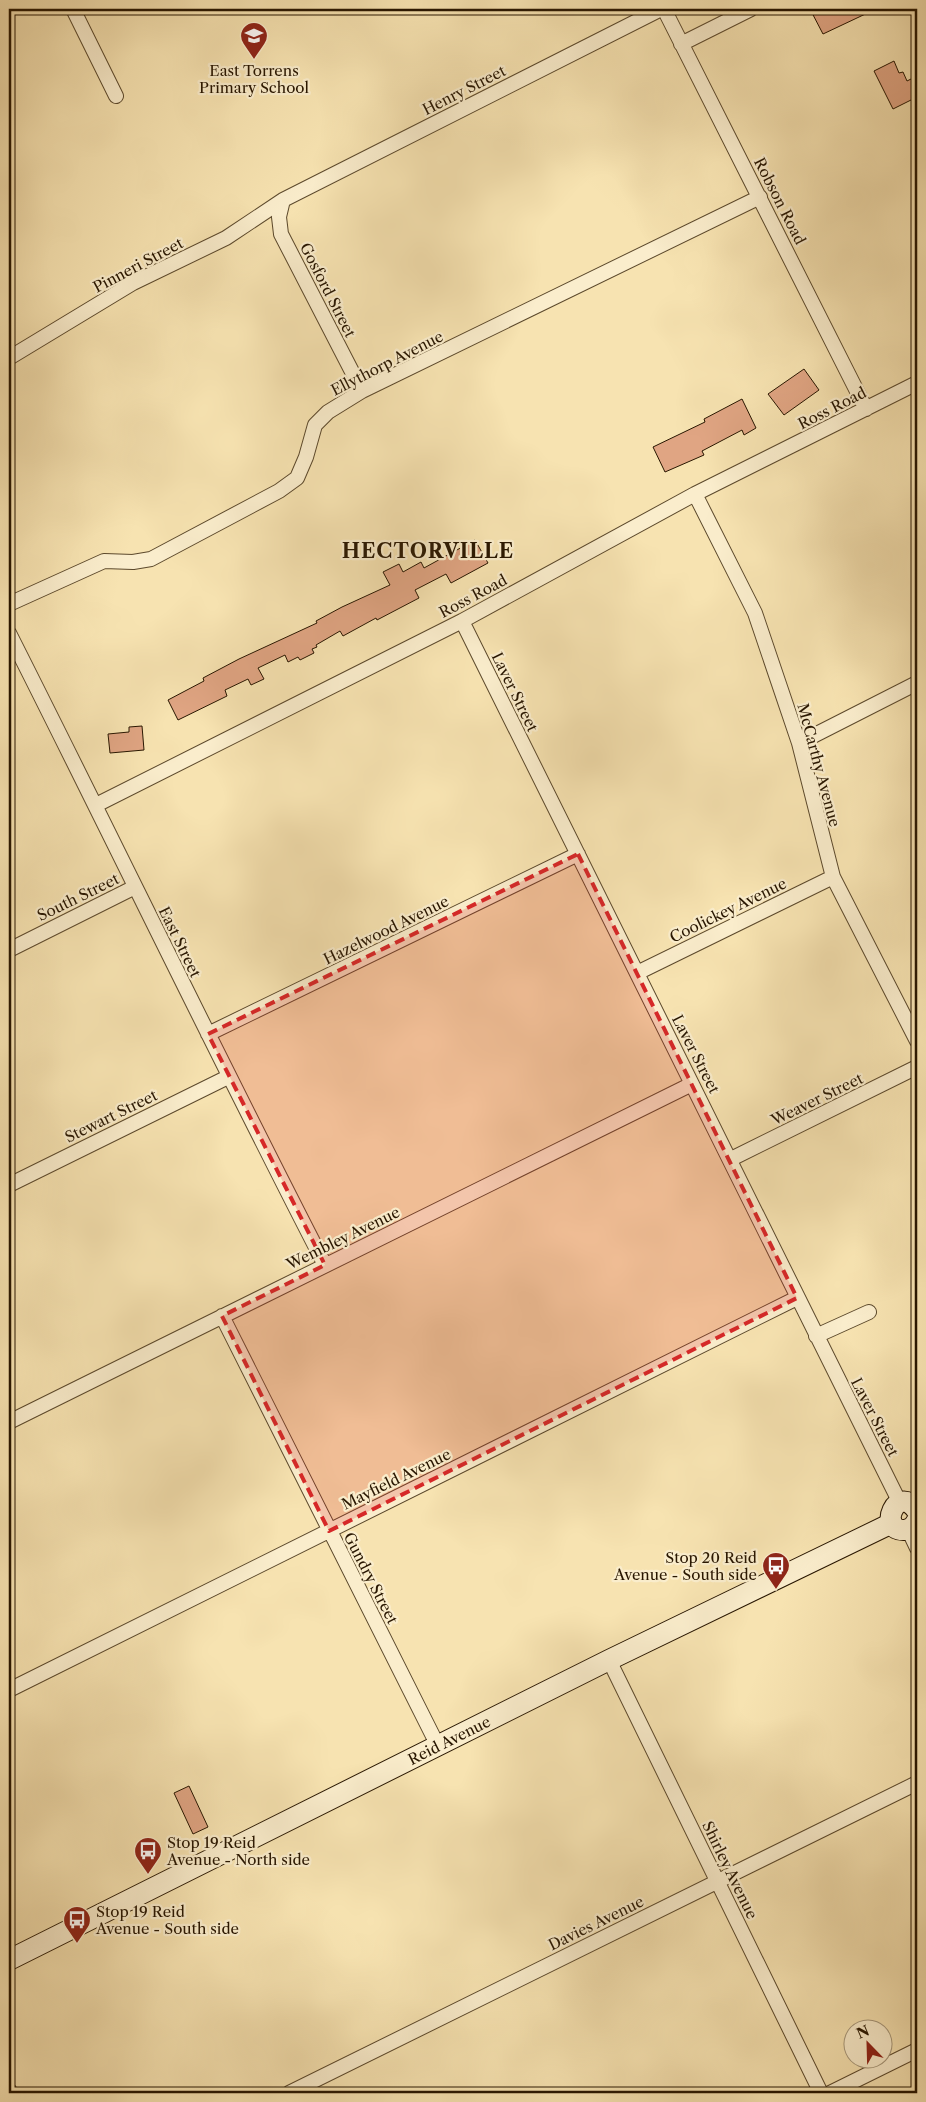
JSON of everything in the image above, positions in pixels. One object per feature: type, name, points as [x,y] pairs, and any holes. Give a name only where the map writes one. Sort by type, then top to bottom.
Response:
[{"type":"street","points":[[73,9],[116,96]]},
{"type":"street","name":"Robson Road","points":[[662,9],[760,197],[866,409]]},
{"type":"street","name":"Henry Street","points":[[282,200],[662,9]]},
{"type":"street","points":[[681,44],[750,9]]},
{"type":"street","name":"Ellythorp Avenue","points":[[9,604],[104,561],[133,562],[151,559],[279,491],[297,478],[316,425],[328,412],[362,392],[760,197]]},
{"type":"street","name":"Pinneri Street","points":[[9,358],[134,284],[226,238],[282,200]]},
{"type":"street","name":"Gosford Street","points":[[282,200],[279,217],[281,234],[362,392]]},
{"type":"street","name":"Ross Road","points":[[96,805],[462,621],[695,494],[917,383]]},
{"type":"street","name":"McCarthy Avenue","points":[[695,494],[755,613],[799,743],[833,877],[917,1041]]},
{"type":"street","name":"Laver Street","points":[[462,621],[731,1159],[816,1336],[910,1515],[917,1548]]},
{"type":"street","name":"East Street","points":[[9,632],[96,805],[228,1077],[325,1265]]},
{"type":"street","points":[[799,743],[917,683]]},
{"type":"street","name":"Hazelwood Avenue","points":[[208,1034],[578,854]]},
{"type":"street","name":"Coolickey Avenue","points":[[637,973],[833,877]]},
{"type":"street","name":"South Street","points":[[9,950],[135,887]]},
{"type":"street","name":"Weaver Street","points":[[731,1159],[917,1067]]},
{"type":"street","name":"Stewart Street","points":[[9,1185],[228,1077]]},
{"type":"street","name":"Wembley Avenue","points":[[9,1422],[692,1084]]},
{"type":"street","name":"Mayfield Avenue","points":[[9,1690],[798,1298]]},
{"type":"street","points":[[816,1336],[869,1312]]},
{"type":"street","name":"Gundry Street","points":[[222,1316],[328,1531],[438,1746]]},
{"type":"street","name":"Reid Avenue","points":[[10,1955],[438,1746],[609,1660],[910,1515]]},
{"type":"street","name":"Shirley Avenue","points":[[609,1660],[821,2093]]},
{"type":"street","name":"Davies Avenue","points":[[289,2093],[917,1783]]},
{"type":"street","points":[[830,2093],[917,2050]]},
{"type":"highlighted area","points":[[578,854],[797,1298],[329,1531],[222,1316],[325,1265],[208,1034]]},
{"type":"building","points":[[810,9],[876,9],[823,34]]},
{"type":"building","points":[[894,61],[899,73],[903,72],[907,81],[917,76],[917,97],[893,109],[874,71]]},
{"type":"building","points":[[804,369],[819,390],[784,415],[768,394]]},
{"type":"building","points":[[742,399],[756,428],[744,435],[742,430],[702,451],[704,455],[665,472],[653,447],[705,422],[704,419]]},
{"type":"building","points":[[475,540],[488,563],[451,583],[446,574],[415,590],[419,598],[343,636],[340,631],[316,645],[317,647],[312,649],[314,653],[300,660],[298,657],[288,662],[285,655],[258,668],[264,679],[251,685],[248,679],[225,690],[227,696],[178,720],[168,700],[204,681],[203,678],[317,623],[316,621],[342,607],[390,585],[383,572],[399,564],[403,572],[421,562],[424,568]]},
{"type":"building","points":[[142,726],[144,750],[110,753],[108,734],[129,732],[129,727]]},
{"type":"building","points":[[189,1786],[208,1827],[193,1834],[174,1793]]},
{"type":"place","name":"East Torrens Primary School","points":[[254,60]]},
{"type":"place","name":"Stop 20 Reid Avenue - South side","points":[[776,1590]]},
{"type":"place","name":"Stop 19 Reid Avenue - North side","points":[[148,1875]]},
{"type":"place","name":"Stop 19 Reid Avenue - South side","points":[[77,1944]]},
{"type":"district","name":"HECTORVILLE","points":[[428,551]]}]
